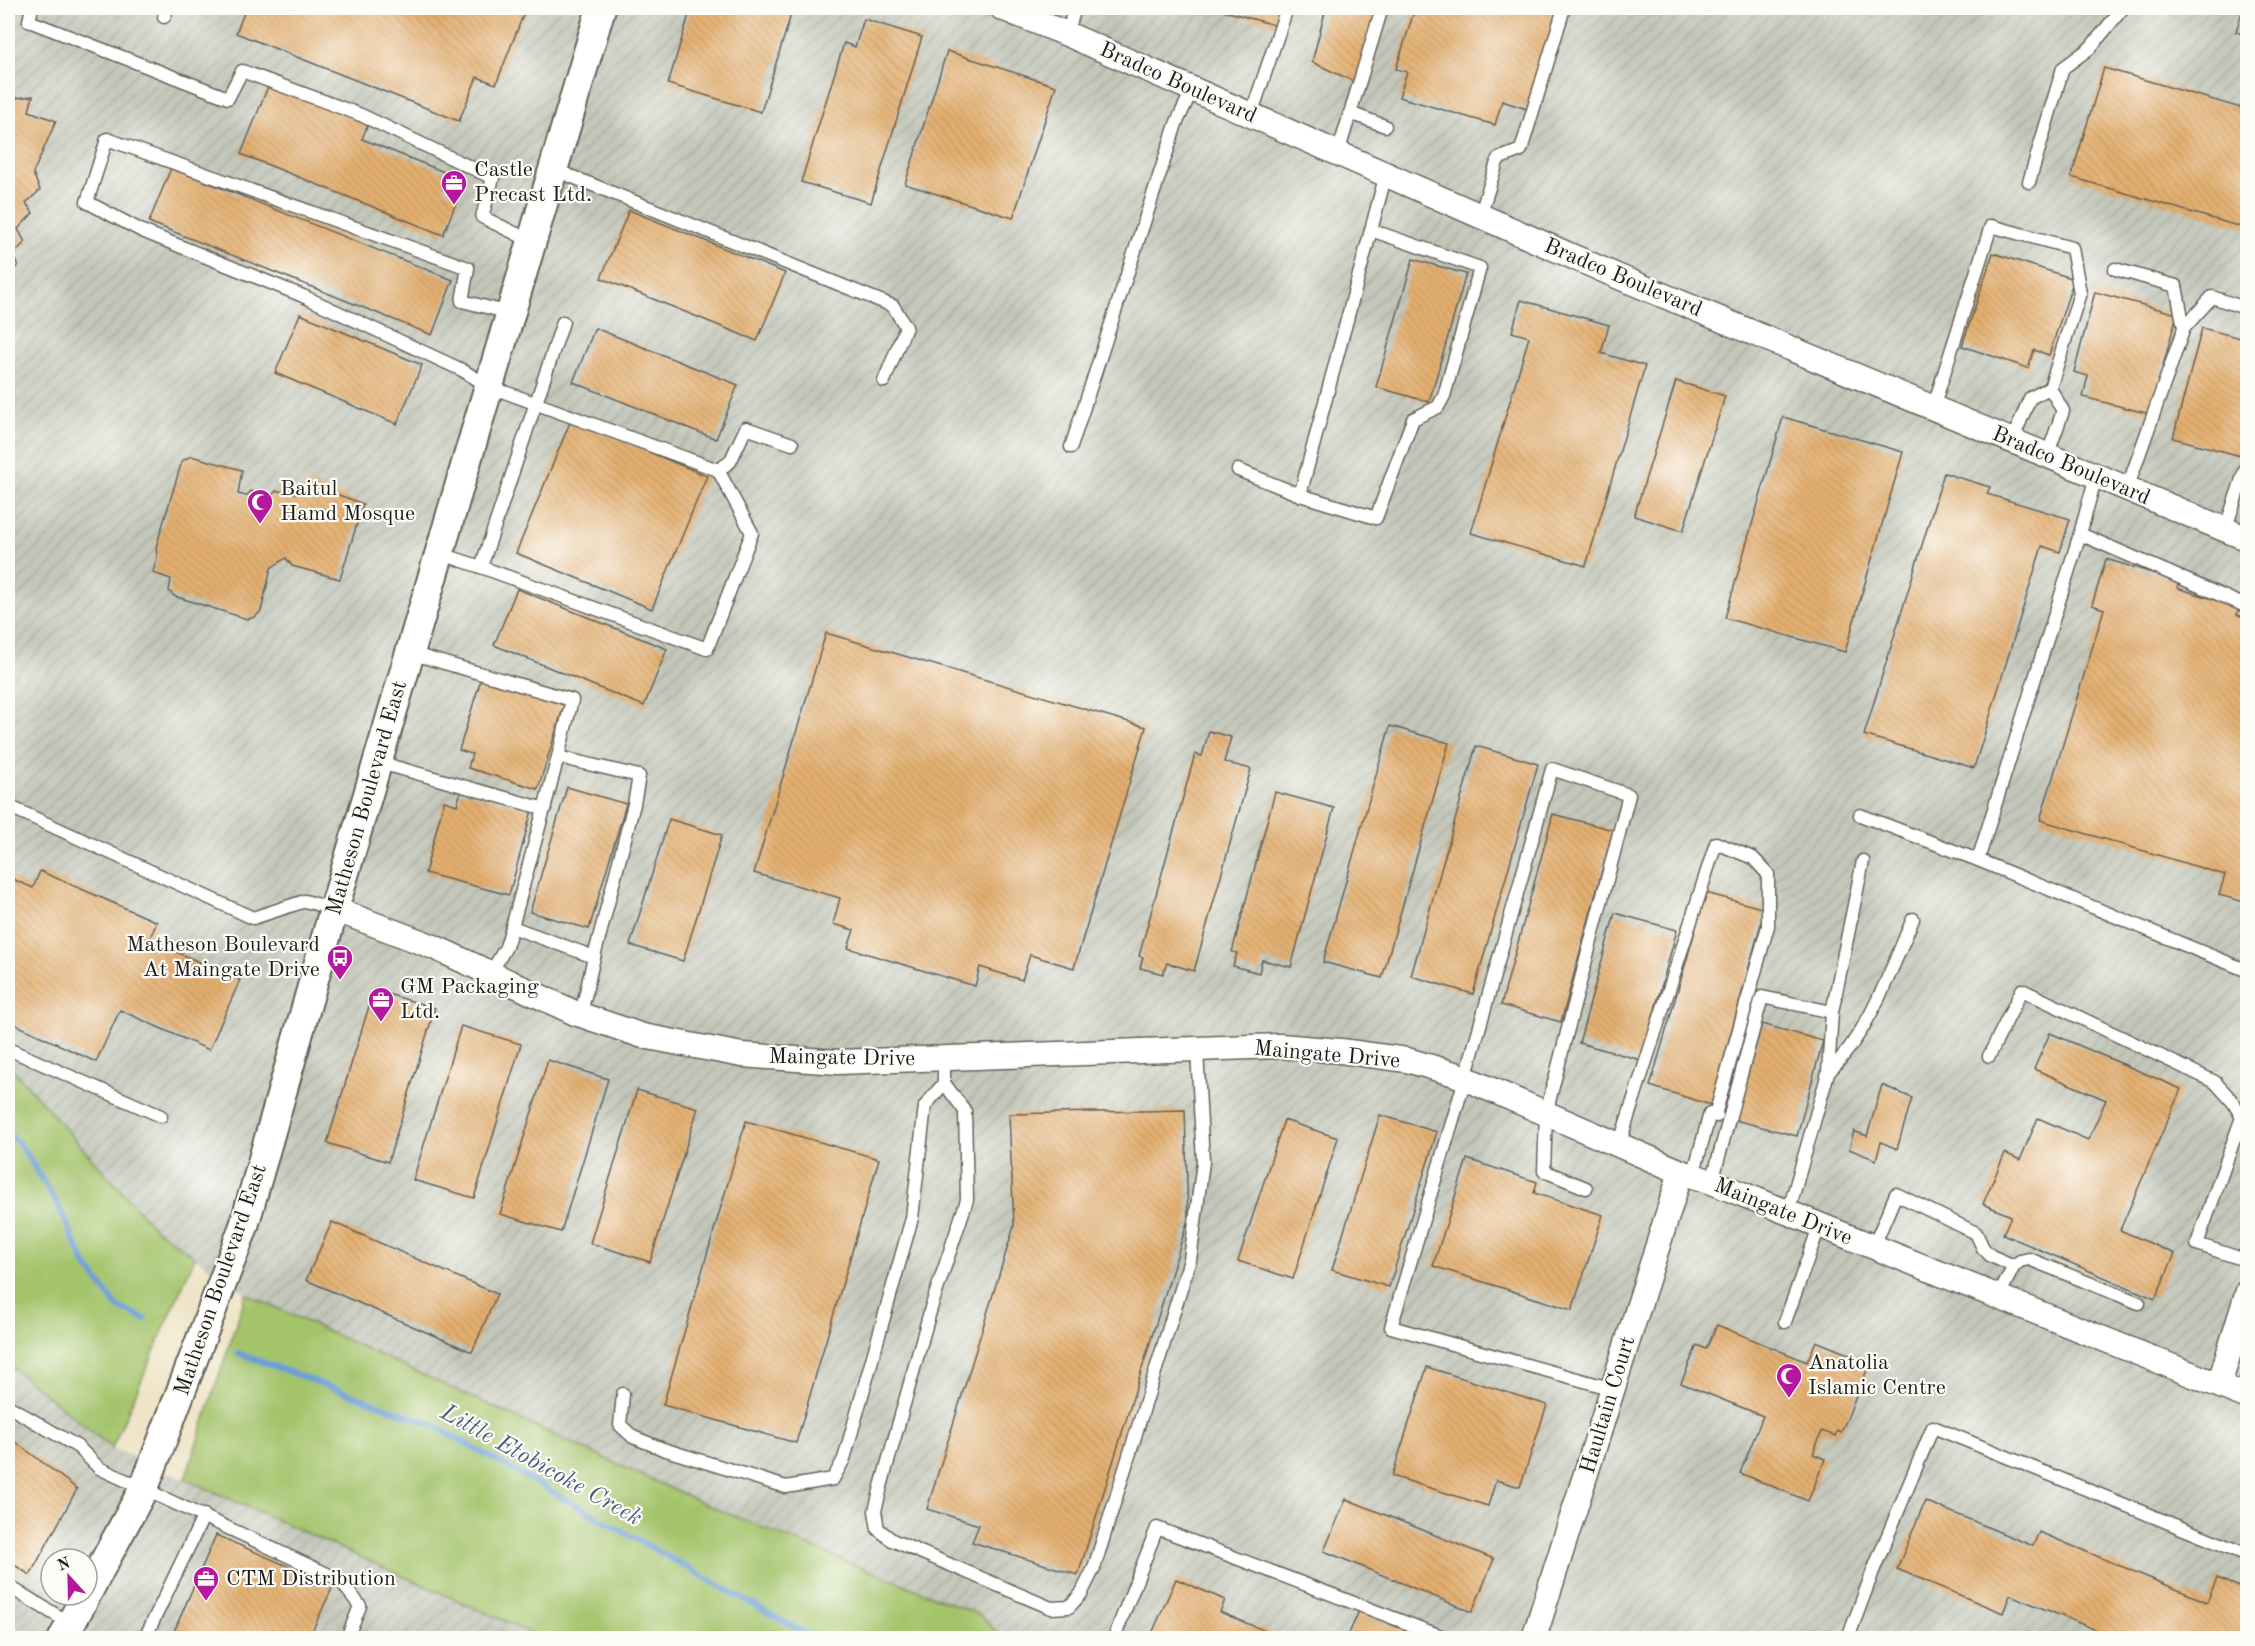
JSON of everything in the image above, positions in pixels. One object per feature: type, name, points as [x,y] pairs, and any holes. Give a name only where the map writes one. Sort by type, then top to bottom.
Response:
[{"type":"street","name":"Matheson Boulevard East","points":[[68,1631],[144,1488],[244,1226],[377,762],[601,8]]},
{"type":"street","name":"Bradco Boulevard","points":[[1002,8],[1067,34],[1619,277],[2247,539]]},
{"type":"street","name":"Maingate Drive","points":[[334,909],[434,947],[581,1014],[643,1036],[742,1055],[838,1062],[1280,1046],[1407,1060],[1455,1074],[1695,1177],[2247,1397]]},
{"type":"street","name":"Haultain Court","points":[[1534,1638],[1613,1389],[1695,1177]]},
{"type":"street","points":[[2219,1385],[2247,1291]]},
{"type":"lane","points":[[32,8],[29,21],[228,98],[242,71],[361,115],[493,178],[482,217],[533,242]]},
{"type":"lane","points":[[1067,34],[1075,8]]},
{"type":"lane","points":[[1251,115],[1287,8]]},
{"type":"lane","points":[[1338,153],[1382,8]]},
{"type":"lane","points":[[1480,216],[1498,159],[1521,150],[1564,8]]},
{"type":"lane","points":[[2030,182],[2063,68],[2090,48],[2124,8]]},
{"type":"lane","points":[[1071,447],[1176,124],[1192,90]]},
{"type":"lane","points":[[1350,113],[1385,126]]},
{"type":"lane","points":[[439,553],[707,649],[752,533],[718,471],[489,386],[462,370],[303,296],[142,231],[87,202],[107,139],[468,268],[462,301],[510,313]]},
{"type":"lane","points":[[553,169],[892,306],[906,327],[884,381]]},
{"type":"lane","points":[[1300,495],[1386,174]]},
{"type":"lane","points":[[1934,408],[1991,226],[2072,248],[2080,293],[2050,388],[2030,398],[2012,441]]},
{"type":"lane","points":[[1238,470],[1300,495],[1376,518],[1413,419],[1438,407],[1444,396],[1480,268],[1371,230]]},
{"type":"lane","points":[[2115,269],[2176,286],[2184,328]]},
{"type":"lane","points":[[2127,489],[2184,328],[2212,297],[2247,309]]},
{"type":"lane","points":[[481,567],[563,322]]},
{"type":"lane","points":[[2047,456],[2064,411],[2050,388]]},
{"type":"lane","points":[[718,471],[730,462],[746,428],[792,444]]},
{"type":"lane","points":[[2225,530],[2247,461]]},
{"type":"lane","points":[[1978,860],[2096,476]]},
{"type":"lane","points":[[2080,534],[2247,607]]},
{"type":"lane","points":[[410,653],[573,700],[506,947],[490,974]]},
{"type":"lane","points":[[558,757],[639,776],[581,1014]]},
{"type":"lane","points":[[377,762],[545,809]]},
{"type":"lane","points":[[1586,1188],[1544,1171],[1546,1113],[1629,795],[1552,769],[1465,1079],[1391,1328],[1613,1389]]},
{"type":"lane","points":[[8,806],[253,918],[305,901],[334,909]]},
{"type":"lane","points":[[1860,815],[1978,860],[2247,971]]},
{"type":"lane","points":[[1619,1145],[1716,843],[1753,858],[1768,874],[1768,927],[1715,1116]]},
{"type":"lane","points":[[1788,1213],[1828,1073],[1832,1012],[1863,861]]},
{"type":"lane","points":[[1828,1073],[1846,1055],[1875,1006],[1913,919]]},
{"type":"lane","points":[[512,927],[594,957]]},
{"type":"lane","points":[[1989,1056],[2022,990],[2215,1082],[2245,1118],[2197,1244],[2247,1261]]},
{"type":"lane","points":[[1695,1177],[1729,1121],[1762,997],[1832,1012]]},
{"type":"lane","points":[[8,1049],[161,1116]]},
{"type":"lane","points":[[944,1058],[944,1083],[965,1111],[967,1200],[932,1308],[882,1483],[875,1511],[878,1529],[892,1540],[1051,1608],[1069,1607],[1081,1594],[1094,1568],[1190,1260],[1203,1162],[1197,1050]]},
{"type":"lane","points":[[623,1394],[620,1425],[633,1437],[663,1449],[786,1487],[833,1479],[844,1459],[912,1218],[924,1106],[944,1083]]},
{"type":"lane","points":[[1695,1177],[1710,1113],[1729,1121]]},
{"type":"lane","points":[[1874,1248],[1896,1194],[1976,1233],[1983,1248],[1991,1256],[2014,1266]]},
{"type":"lane","points":[[1785,1322],[1819,1227]]},
{"type":"lane","points":[[1998,1298],[2014,1266],[2020,1261],[2029,1259],[2139,1303]]},
{"type":"lane","points":[[8,1406],[78,1447],[99,1468],[340,1580],[360,1606],[347,1638]]},
{"type":"lane","points":[[1848,1638],[1873,1571],[1934,1427],[2247,1555]]},
{"type":"lane","points":[[146,1638],[204,1515]]},
{"type":"lane","points":[[1114,1638],[1157,1528],[1446,1638]]},
{"type":"lane","points":[[8,1586],[68,1631]]},
{"type":"shaded area","points":[[8,8],[2247,8],[2247,1638],[1002,1638],[980,1615],[709,1506],[246,1294],[154,1228],[8,1064]]},
{"type":"shaded area","points":[[8,1364],[112,1448],[542,1638],[8,1638]]},
{"type":"green space","points":[[8,1064],[154,1228],[195,1257],[112,1448],[8,1364]]},
{"type":"green space","points":[[246,1294],[709,1506],[980,1615],[1002,1638],[542,1638],[185,1479]]},
{"type":"building","points":[[246,8],[526,8],[496,84],[477,77],[459,121],[236,33]]},
{"type":"building","points":[[691,8],[793,8],[761,112],[668,84]]},
{"type":"building","points":[[1214,8],[1284,8],[1278,26]]},
{"type":"building","points":[[1326,8],[1379,8],[1357,83],[1312,62]]},
{"type":"building","points":[[1415,8],[1561,8],[1530,110],[1502,101],[1495,125],[1399,97],[1407,72],[1396,69]]},
{"type":"building","points":[[2243,8],[2248,8],[2248,36],[2236,32]]},
{"type":"building","points":[[864,19],[922,37],[871,203],[801,182],[844,43],[855,47]]},
{"type":"building","points":[[947,51],[1056,86],[1013,218],[905,184]]},
{"type":"building","points":[[2104,68],[2248,110],[2248,229],[2071,177]]},
{"type":"building","points":[[269,84],[368,124],[362,139],[449,174],[443,189],[459,196],[443,235],[241,154]]},
{"type":"building","points":[[33,96],[29,111],[56,121],[33,173],[40,190],[26,203],[33,213],[18,229],[25,242],[12,256],[18,265],[8,277],[8,99]]},
{"type":"building","points":[[171,168],[453,280],[432,335],[149,222]]},
{"type":"building","points":[[629,210],[785,273],[757,341],[601,278]]},
{"type":"building","points":[[1993,253],[2074,279],[2049,355],[2034,350],[2028,368],[1962,346]]},
{"type":"building","points":[[1413,259],[1466,274],[1429,402],[1376,387]]},
{"type":"building","points":[[2095,292],[2177,314],[2150,414],[2083,397],[2088,376],[2074,372]]},
{"type":"building","points":[[1521,300],[1609,325],[1601,353],[1645,366],[1586,566],[1471,533],[1529,337],[1512,332]]},
{"type":"building","points":[[300,314],[422,365],[397,424],[275,373]]},
{"type":"building","points":[[595,328],[738,385],[716,439],[573,382]]},
{"type":"building","points":[[2202,328],[2248,340],[2248,432],[2241,456],[2173,438]]},
{"type":"building","points":[[1676,381],[1725,396],[1683,531],[1634,516]]},
{"type":"building","points":[[1783,417],[1903,452],[1845,652],[1725,618]]},
{"type":"building","points":[[571,420],[707,476],[652,609],[516,553]]},
{"type":"building","name":"Baitul Hamd Mosque","points":[[191,456],[242,470],[238,494],[246,496],[251,491],[270,497],[276,491],[298,493],[302,488],[307,490],[310,484],[363,504],[340,579],[292,566],[286,558],[271,568],[261,611],[255,617],[247,619],[174,596],[169,591],[171,579],[153,573],[157,556],[156,547],[182,461]]},
{"type":"building","points":[[1944,473],[1990,487],[1987,494],[2070,519],[2060,552],[2042,546],[1974,768],[1864,735]]},
{"type":"building","points":[[2106,559],[2179,581],[2177,588],[2239,607],[2237,615],[2248,618],[2248,903],[2219,895],[2225,875],[2040,820],[2104,609],[2092,605]]},
{"type":"building","points":[[517,589],[667,649],[644,706],[494,645]]},
{"type":"building","points":[[826,633],[1146,727],[1074,968],[1030,955],[1022,980],[980,967],[975,986],[848,948],[854,930],[833,924],[840,898],[754,873]]},
{"type":"building","points":[[481,679],[564,705],[538,789],[468,768],[472,754],[459,750]]},
{"type":"building","points":[[1390,726],[1449,743],[1382,978],[1323,962]]},
{"type":"building","points":[[1209,731],[1231,737],[1224,762],[1251,769],[1194,971],[1167,963],[1163,974],[1140,968],[1143,957],[1139,956],[1195,754],[1202,756]]},
{"type":"building","points":[[1476,746],[1538,764],[1473,994],[1411,976]]},
{"type":"building","points":[[567,787],[626,804],[589,929],[530,912]]},
{"type":"building","points":[[461,791],[532,810],[509,895],[425,873],[444,801],[457,805]]},
{"type":"building","points":[[1275,792],[1334,808],[1291,967],[1262,960],[1259,973],[1233,966],[1237,953],[1232,952]]},
{"type":"building","points":[[1553,814],[1613,830],[1561,1022],[1501,1005]]},
{"type":"building","points":[[669,819],[722,835],[683,961],[630,945]]},
{"type":"building","points":[[40,871],[157,922],[149,940],[240,980],[209,1050],[120,1010],[96,1062],[8,1021],[8,945],[10,940],[8,939],[8,877],[33,888]]},
{"type":"building","points":[[1706,893],[1765,909],[1711,1105],[1650,1086]]},
{"type":"building","points":[[1615,913],[1677,930],[1641,1060],[1579,1043]]},
{"type":"building","points":[[374,990],[435,1008],[388,1162],[327,1143]]},
{"type":"building","points":[[1762,1024],[1823,1041],[1797,1136],[1735,1120]]},
{"type":"building","points":[[461,1026],[521,1044],[474,1198],[413,1180]]},
{"type":"building","points":[[2050,1033],[2181,1089],[2120,1230],[2175,1254],[2155,1299],[2003,1234],[2011,1216],[1983,1204],[2005,1153],[2020,1160],[2038,1118],[2088,1140],[2106,1100],[2034,1069]]},
{"type":"building","points":[[548,1060],[608,1079],[561,1232],[500,1214]]},
{"type":"building","points":[[1882,1085],[1912,1098],[1897,1149],[1881,1142],[1876,1160],[1849,1149],[1854,1131],[1867,1136]]},
{"type":"building","points":[[637,1090],[698,1108],[650,1262],[590,1243]]},
{"type":"building","points":[[1185,1110],[1188,1220],[1078,1575],[972,1542],[979,1525],[927,1509],[1014,1226],[1009,1114]]},
{"type":"building","points":[[1380,1115],[1437,1132],[1389,1287],[1332,1270]]},
{"type":"building","points":[[1284,1120],[1338,1138],[1293,1279],[1238,1261]]},
{"type":"building","points":[[746,1121],[879,1159],[796,1443],[663,1405]]},
{"type":"building","points":[[1467,1159],[1537,1182],[1534,1193],[1603,1215],[1572,1310],[1433,1266]]},
{"type":"building","points":[[332,1222],[497,1294],[472,1352],[306,1280]]},
{"type":"building","name":"Anatolia Islamic Centre","points":[[1717,1325],[1807,1362],[1816,1341],[1870,1363],[1841,1433],[1837,1431],[1835,1436],[1822,1431],[1813,1454],[1825,1459],[1808,1501],[1740,1473],[1763,1416],[1681,1383],[1697,1345],[1706,1349]]},
{"type":"building","points":[[1427,1367],[1547,1405],[1520,1487],[1496,1480],[1488,1506],[1392,1476]]},
{"type":"building","points":[[8,1436],[77,1489],[45,1547],[39,1547],[39,1559],[30,1575],[8,1561]]},
{"type":"building","points":[[1346,1499],[1494,1559],[1472,1612],[1324,1551]]},
{"type":"building","points":[[1925,1501],[2033,1546],[2039,1532],[2207,1602],[2217,1578],[2248,1590],[2248,1638],[2116,1638],[2010,1595],[2003,1613],[1897,1569]]},
{"type":"building","points":[[216,1535],[333,1586],[309,1638],[165,1638],[167,1634],[172,1636]]},
{"type":"building","points":[[1176,1579],[1225,1600],[1220,1612],[1282,1638],[1150,1638]]},
{"type":"building","points":[[1359,1611],[1424,1638],[1347,1638]]},
{"type":"waterway","name":"Little Etobicoke Creek","points":[[8,1134],[20,1144],[59,1207],[84,1262],[117,1307],[145,1319]]},
{"type":"waterway","name":"Little Etobicoke Creek","points":[[238,1353],[431,1424],[813,1638]]},
{"type":"place","name":"Castle Precast Ltd.","points":[[454,206]]},
{"type":"place","name":"Baitul Hamd Mosque","points":[[260,525]]},
{"type":"place","name":"Matheson Boulevard At Maingate Drive","points":[[340,981]]},
{"type":"place","name":"GM Packaging Ltd.","points":[[381,1023]]},
{"type":"place","name":"Anatolia Islamic Centre","points":[[1789,1399]]},
{"type":"place","name":"CTM Distribution","points":[[206,1602]]}]
